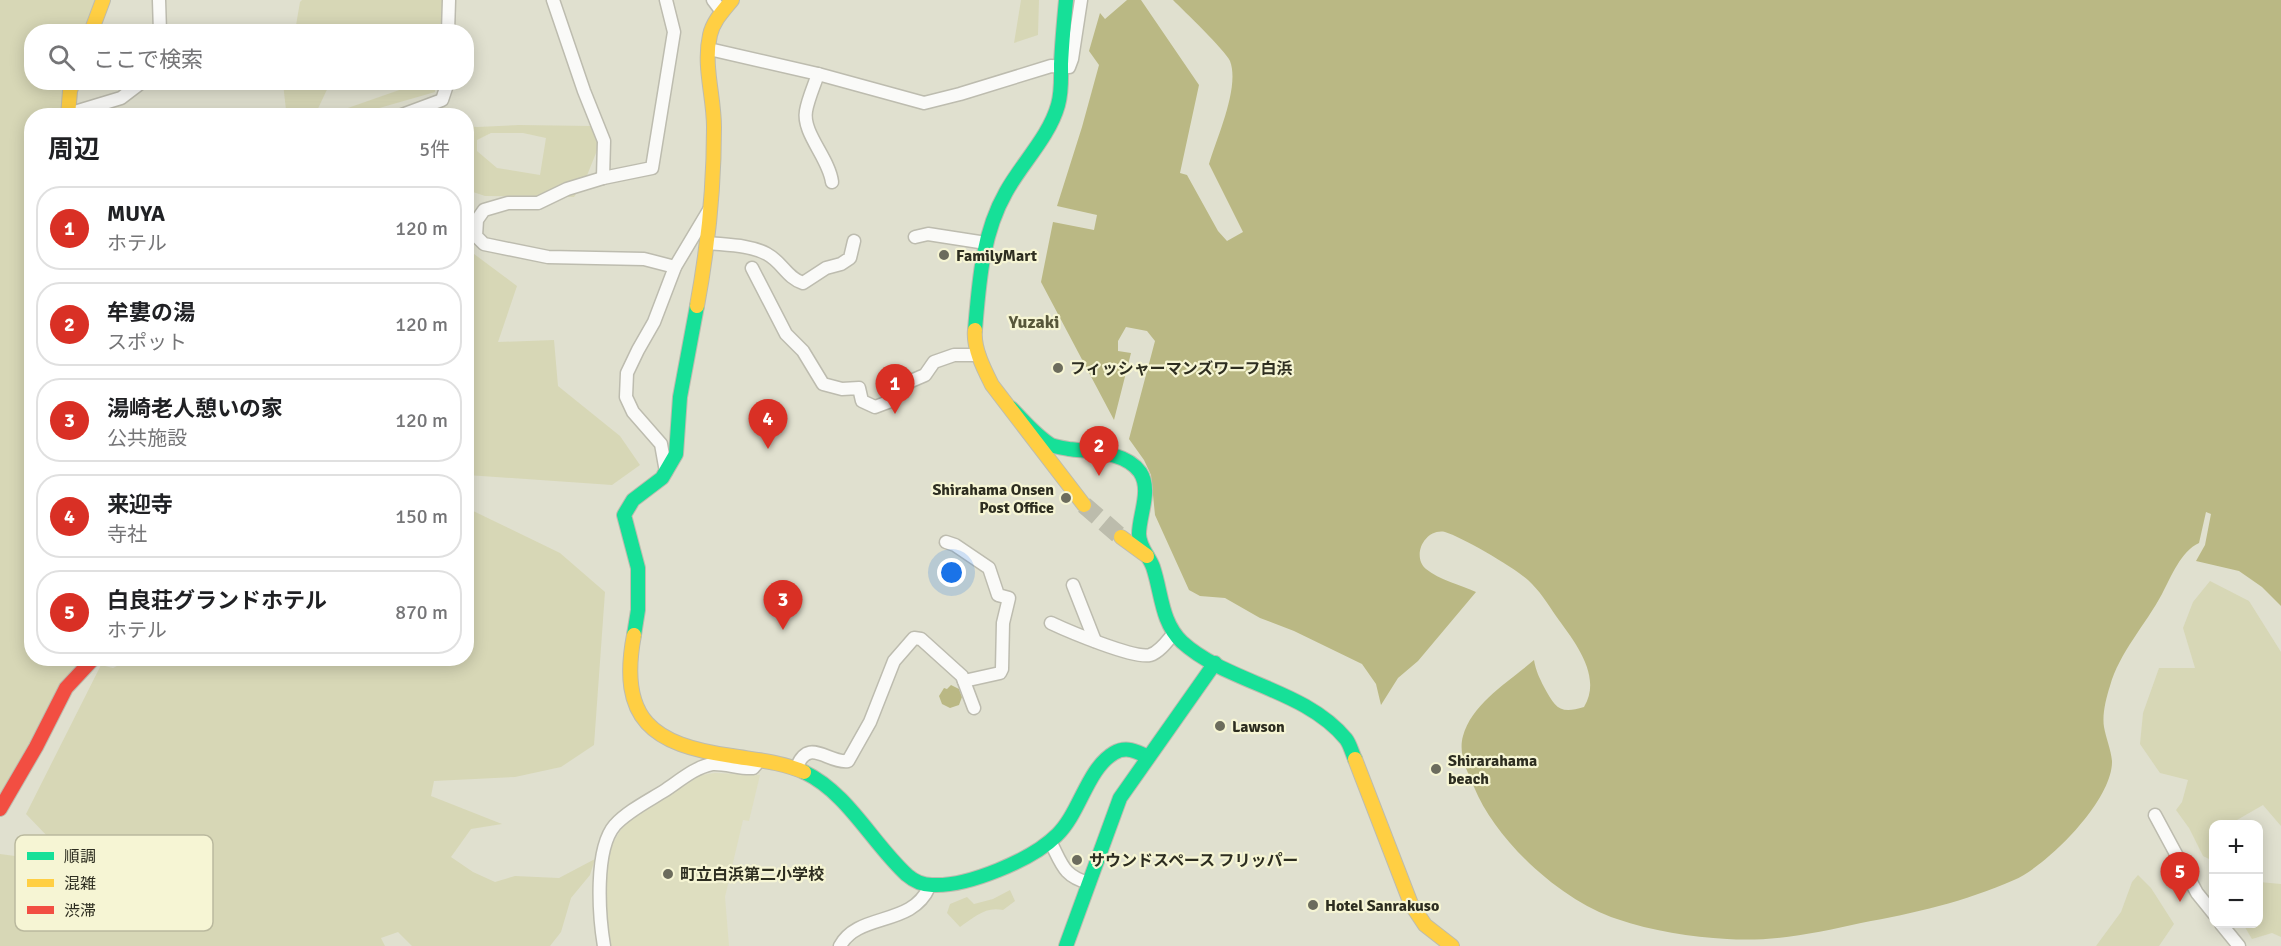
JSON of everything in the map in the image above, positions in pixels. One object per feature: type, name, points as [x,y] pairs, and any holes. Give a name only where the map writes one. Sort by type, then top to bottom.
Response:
[{"type":"street","points":[[94,24],[103,0]]},
{"type":"street","points":[[159,0],[160,24]]},
{"type":"street","points":[[448,24],[449,0]]},
{"type":"street","points":[[553,0],[584,91],[604,141],[603,178]]},
{"type":"street","points":[[666,0],[674,32],[652,168],[603,178],[567,189],[538,203],[508,203],[484,210],[477,220],[476,236],[484,244],[548,257],[644,259],[675,267]]},
{"type":"street","points":[[713,0],[722,12]]},
{"type":"street","points":[[732,0],[710,32],[708,75],[715,106],[708,243],[678,412],[679,446],[675,459],[661,481],[629,502],[624,516],[638,564],[638,608],[630,663],[632,697],[637,710],[648,723],[671,741],[712,753],[760,760],[796,769],[817,780],[901,869],[920,885],[929,887],[949,885],[980,876],[1010,864],[1050,841],[1072,816],[1090,782],[1107,759],[1124,749],[1140,751],[1148,757]]},
{"type":"street","points":[[1066,0],[1061,67],[1062,87],[1058,107],[1039,142],[1006,190],[996,211],[986,243],[974,328],[974,337],[984,370],[992,385],[1011,408],[1038,435],[1053,446],[1120,457],[1134,466],[1144,482],[1145,501],[1139,537],[1155,578],[1162,611],[1174,633],[1184,643],[1215,663],[1310,710],[1331,724],[1347,740],[1411,904],[1425,925],[1452,946]]},
{"type":"street","points":[[709,49],[818,74],[924,103],[1051,66],[1069,67],[1081,0]]},
{"type":"street","points":[[818,74],[805,112],[808,129],[831,171],[832,182]]},
{"type":"street","points":[[69,108],[72,90]]},
{"type":"street","points":[[90,108],[121,98],[132,90]]},
{"type":"street","points":[[420,108],[442,100],[445,90]]},
{"type":"street","points":[[666,472],[662,444],[633,412],[626,397],[627,373],[654,322],[675,267],[710,209]]},
{"type":"street","points":[[915,237],[928,234],[986,243]]},
{"type":"street","points":[[708,243],[766,253],[777,261],[794,280],[803,283],[826,268],[841,264],[850,258],[854,241]]},
{"type":"street","points":[[752,268],[786,334],[803,351],[823,384],[842,388],[859,388],[862,401],[875,407],[891,401],[911,381],[925,375],[934,362],[954,355],[979,355]]},
{"type":"street","points":[[1011,408],[1021,425],[1083,505]]},
{"type":"street","points":[[1120,537],[1148,557]]},
{"type":"street","points":[[945,542],[955,545],[989,568],[998,595],[1009,598],[1003,624],[1000,673],[964,681]]},
{"type":"street","points":[[1073,585],[1095,641]]},
{"type":"street","points":[[1052,623],[1095,641],[1149,655],[1160,649],[1174,633]]},
{"type":"street","points":[[796,769],[803,755],[807,753],[825,754],[841,762],[848,761],[870,722],[894,661],[914,639],[921,639],[962,676],[974,708]]},
{"type":"street","points":[[1066,946],[1115,809],[1148,757],[1215,663]]},
{"type":"street","points":[[0,808],[36,747],[66,688],[87,666]]},
{"type":"street","points":[[604,946],[599,909],[600,882],[609,836],[615,825],[636,808],[693,772],[714,764],[753,768],[760,760]]},
{"type":"street","points":[[2155,815],[2196,893],[2209,908]]},
{"type":"street","points":[[1050,841],[1068,874],[1074,879],[1089,884]]},
{"type":"street","points":[[840,946],[848,934],[855,929],[902,914],[926,893],[929,887]]},
{"type":"street","points":[[2224,928],[2239,946]]},
{"type":"shaded area","points":[[0,0],[98,0],[87,24],[24,24],[24,90],[65,90],[63,108],[24,108],[24,666],[83,666],[0,795]]},
{"type":"shaded area","points":[[302,0],[443,0],[441,24],[296,24]]},
{"type":"shaded area","points":[[1021,0],[1039,0],[1038,35],[1014,43]]},
{"type":"shaded area","points":[[1127,0],[1141,0],[1199,85],[1180,173],[1187,175],[1218,231],[1227,241],[1243,232],[1209,164],[1230,98],[1232,72],[1230,61],[1213,40],[1173,0],[2281,0],[2281,606],[2262,587],[2239,571],[2196,561],[2205,545],[2211,514],[2206,512],[2199,543],[2187,552],[2177,565],[2156,605],[2126,650],[2114,674],[2107,696],[2104,717],[2112,761],[2102,794],[2076,830],[2060,846],[2043,861],[2014,880],[1977,895],[1920,911],[1778,938],[1744,940],[1672,933],[1630,923],[1596,910],[1553,884],[1514,848],[1484,807],[1462,755],[1463,736],[1475,713],[1493,694],[1534,660],[1544,687],[1551,700],[1559,708],[1569,710],[1584,707],[1589,695],[1588,671],[1578,648],[1540,593],[1521,575],[1488,553],[1453,535],[1445,532],[1431,534],[1422,544],[1420,557],[1422,564],[1431,573],[1476,592],[1418,661],[1398,678],[1381,705],[1376,684],[1362,664],[1294,631],[1260,618],[1225,598],[1200,596],[1189,590],[1155,515],[1151,475],[1144,460],[1129,439],[1155,341],[1147,331],[1126,327],[1118,341],[1118,351],[1131,353],[1114,420],[1041,282],[1053,222],[1094,230],[1097,215],[1057,206],[1099,65],[1089,51],[1100,13],[1105,19]]},
{"type":"shaded area","points":[[284,90],[327,90],[318,108],[286,108]]},
{"type":"shaded area","points":[[399,90],[435,90],[435,92],[379,108],[348,108]]},
{"type":"shaded area","points":[[592,126],[600,143],[586,178],[574,197],[485,196],[474,192],[474,127]],"holes":[[[491,133],[523,133],[546,138],[540,175],[497,168],[477,151],[477,140]]]},
{"type":"shaded area","points":[[474,254],[517,286],[498,342],[554,340],[558,386],[620,436],[640,465],[612,485],[474,475]]},
{"type":"shaded area","points":[[474,511],[560,553],[605,592],[594,745],[561,767],[515,777],[434,781],[431,796],[502,824],[471,829],[451,857],[473,872],[495,882],[515,876],[559,878],[595,859],[590,875],[571,898],[561,932],[550,946],[412,946],[398,932],[381,938],[385,946],[0,946],[0,854],[15,856],[15,931],[213,931],[213,835],[46,835],[26,814],[100,666],[113,668],[117,666],[474,666]]},
{"type":"shaded area","points":[[2210,581],[2249,601],[2281,652],[2281,826],[2263,805],[2237,820],[2209,820],[2209,859],[2203,856],[2189,828],[2176,810],[2182,802],[2188,780],[2160,773],[2140,744],[2143,713],[2159,668],[2195,668],[2183,628],[2193,602]]},
{"type":"shaded area","points":[[951,685],[959,689],[962,697],[959,705],[950,708],[942,704],[939,696],[944,688],[947,689]]},
{"type":"shaded area","name":"町立白浜第二小学校","points":[[715,773],[760,775],[749,821],[743,820],[725,897],[729,946],[608,946],[603,906],[608,851],[622,828],[633,818],[701,775]]},
{"type":"shaded area","points":[[2138,875],[2151,888],[2174,924],[2159,946],[2096,946],[2121,912],[2132,882]]},
{"type":"shaded area","points":[[2263,882],[2281,884],[2281,937],[2272,933],[2252,939],[2245,928],[2263,928]]},
{"type":"shaded area","points":[[1010,890],[1015,901],[1003,910],[986,911],[960,927],[947,913],[950,904],[967,897],[974,904],[993,899]]},
{"type":"tunnel","points":[[1084,505],[1121,537]]},
{"type":"traffic: fast","points":[[975,330],[983,259],[998,208],[1012,181],[1042,139],[1058,105],[1061,90],[1061,56],[1066,0]]},
{"type":"traffic: fast","points":[[634,635],[638,610],[638,568],[624,515],[633,500],[662,478],[676,454],[680,397],[697,306]]},
{"type":"traffic: fast","points":[[1011,408],[1035,433],[1051,445],[1117,456],[1134,465],[1140,472],[1145,487],[1139,539],[1153,567],[1166,617],[1175,634],[1200,656],[1288,697],[1329,722],[1349,743],[1355,759]]},
{"type":"traffic: fast","points":[[1066,946],[1120,798],[1215,663]]},
{"type":"traffic: fast","points":[[804,772],[834,792],[894,862],[910,877],[918,882],[932,885],[963,882],[980,877],[1032,854],[1065,826],[1090,780],[1105,760],[1118,751],[1127,750],[1148,757]]},
{"type":"traffic: slow","points":[[94,24],[103,0]]},
{"type":"traffic: slow","points":[[697,306],[707,239],[713,172],[714,127],[708,47],[714,25],[732,0]]},
{"type":"traffic: slow","points":[[69,108],[70,90]]},
{"type":"traffic: slow","points":[[975,330],[977,351],[992,385],[1084,505]]},
{"type":"traffic: slow","points":[[1121,537],[1147,556]]},
{"type":"traffic: slow","points":[[634,635],[630,664],[631,688],[637,707],[647,723],[662,735],[681,744],[704,751],[778,764],[804,772]]},
{"type":"traffic: slow","points":[[1355,759],[1411,904],[1425,925],[1452,946]]},
{"type":"traffic: jam","points":[[0,809],[36,747],[66,688],[87,666]]},
{"type":"place","name":"FamilyMart","points":[[944,255]]},
{"type":"place","name":"フィッシャーマンズワーフ白浜","points":[[1058,368]]},
{"type":"place","name":"MUYA","points":[[895,414]]},
{"type":"place","name":"来迎寺","points":[[768,449]]},
{"type":"place","name":"牟婁の湯","points":[[1099,476]]},
{"type":"place","name":"Shirahama Onsen Post Office","points":[[1066,498]]},
{"type":"place","name":"湯崎老人憩いの家","points":[[783,630]]},
{"type":"place","name":"Lawson","points":[[1220,726]]},
{"type":"place","name":"Shirarahama beach","points":[[1436,769]]},
{"type":"place","name":"サウンドスペース フリッパー","points":[[1077,860]]},
{"type":"place","name":"町立白浜第二小学校","points":[[668,874]]},
{"type":"place","name":"白良荘グランドホテル","points":[[2180,902]]},
{"type":"place","name":"Hotel Sanrakuso","points":[[1313,905]]},
{"type":"district","name":"Yuzaki","points":[[1034,322]]}]
